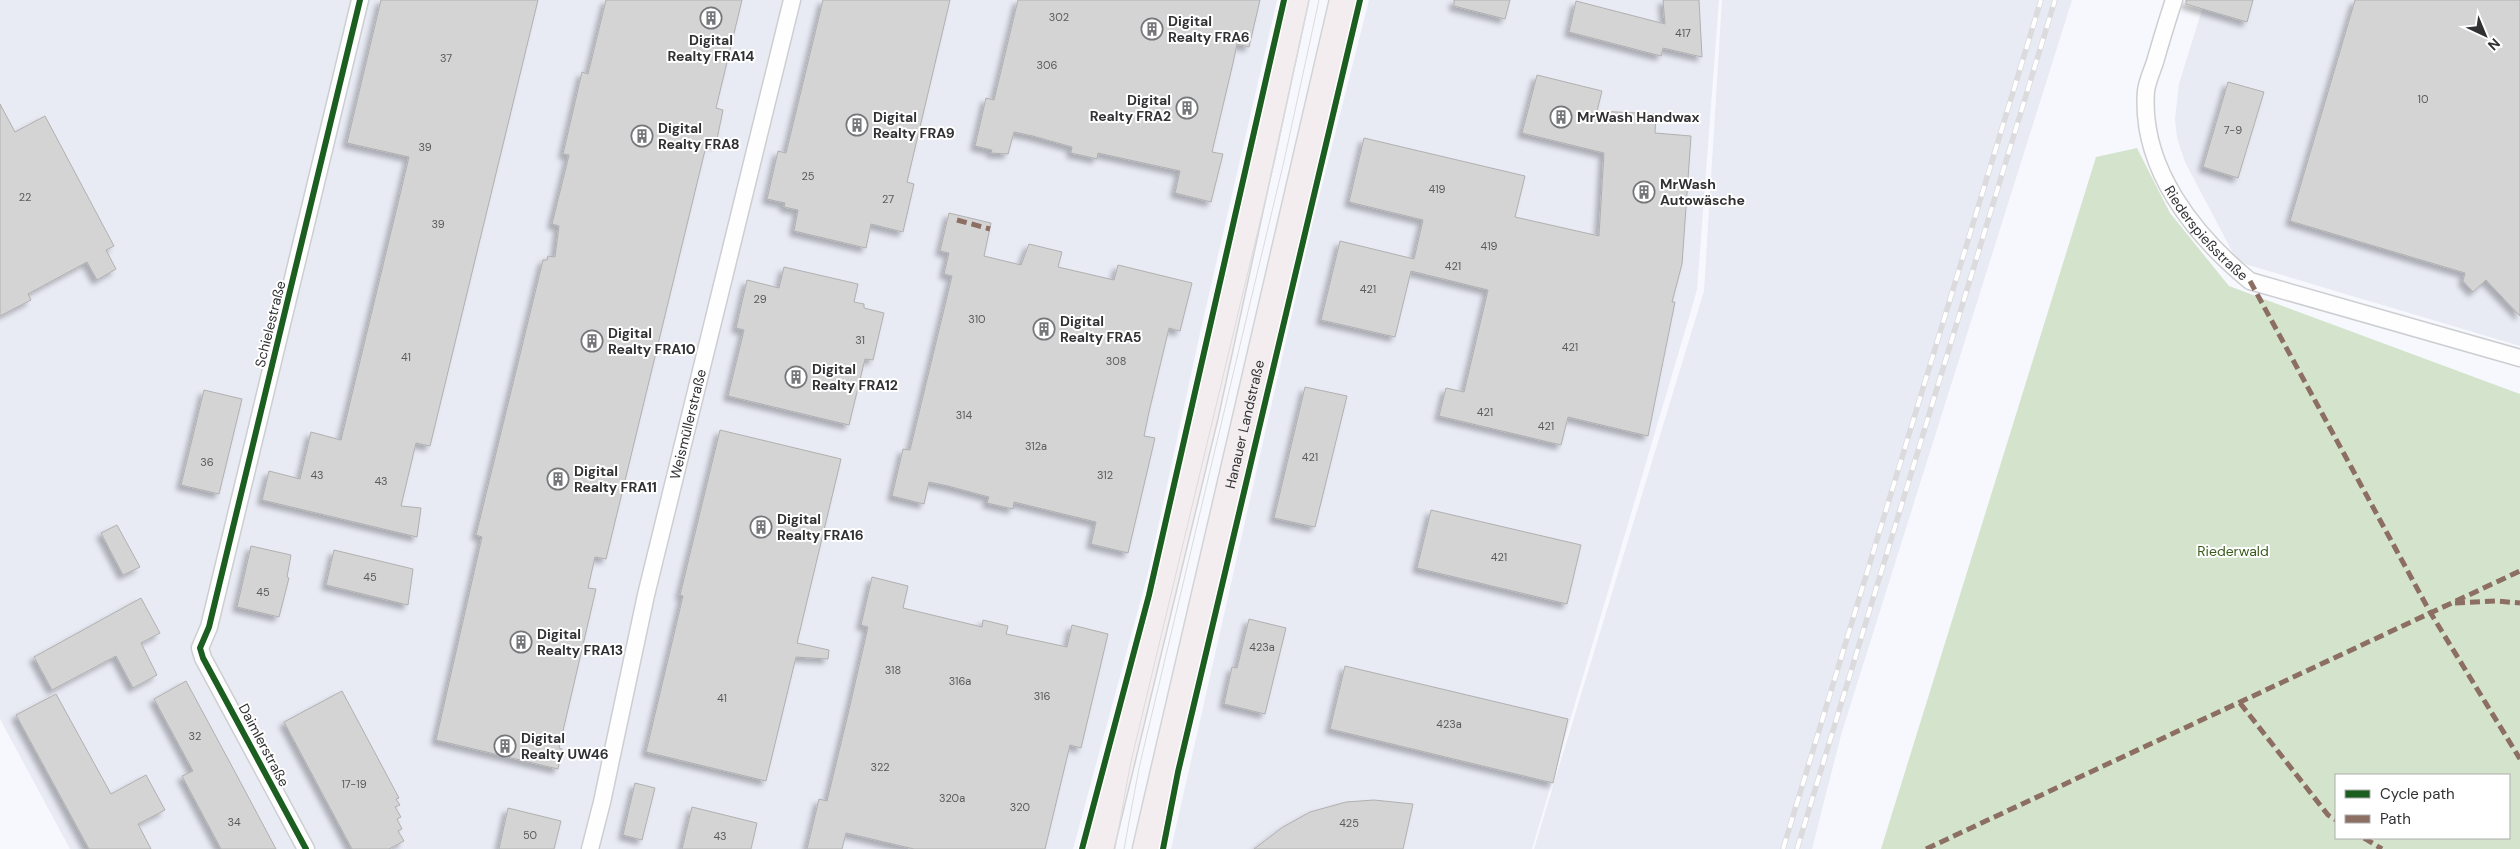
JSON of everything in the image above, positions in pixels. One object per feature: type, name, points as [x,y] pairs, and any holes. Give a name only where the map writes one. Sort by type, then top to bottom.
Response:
[{"type":"main road","points":[[1100,849],[1205,414],[1295,0]]},
{"type":"main road","name":"Hanauer Landstraße","points":[[1146,849],[1344,0]]},
{"type":"street","name":"Schielestraße","points":[[200,653],[201,644],[209,627],[360,0]]},
{"type":"street","name":"Weismüllerstraße","points":[[590,849],[602,802],[646,595],[792,0]]},
{"type":"street","name":"Riederspießstraße","points":[[2174,0],[2146,90],[2148,134],[2156,161],[2178,203],[2200,234],[2224,259],[2250,281],[2520,358]]},
{"type":"street","name":"Daimlerstraße","points":[[200,653],[306,849]]},
{"type":"shaded area","points":[[0,0],[1277,0],[1200,333],[1148,573],[1073,849],[70,849],[0,719]]},
{"type":"shaded area","points":[[1369,0],[1719,0],[1697,290],[1532,849],[1171,849],[1313,221]]},
{"type":"shaded area","points":[[1722,0],[2072,0],[1841,735],[1812,849],[1534,849],[1704,291]]},
{"type":"shaded area","points":[[2205,0],[2520,0],[2520,346],[2245,264],[2235,257],[2185,162],[2177,138],[2175,119],[2179,84]]},
{"type":"green space","name":"Riederwald","points":[[2137,148],[2170,213],[2229,286],[2520,394],[2520,849],[1881,849],[2096,157]]},
{"type":"building","points":[[381,0],[538,0],[430,446],[416,443],[401,506],[421,508],[417,537],[262,500],[269,471],[300,479],[311,432],[341,440],[409,157],[347,143]]},
{"type":"building","points":[[606,0],[742,0],[716,108],[723,110],[716,144],[707,142],[606,559],[595,557],[588,588],[596,589],[559,748],[562,749],[558,769],[436,740],[482,537],[476,535],[543,260],[547,260],[548,256],[555,257],[559,226],[552,224],[569,155],[563,154],[582,72],[588,74]]},
{"type":"building","points":[[823,0],[950,0],[907,182],[914,184],[903,232],[871,224],[866,248],[794,231],[798,210],[784,207],[785,203],[767,199],[778,151],[786,153]]},
{"type":"building","points":[[1018,0],[1260,0],[1249,47],[1237,44],[1212,152],[1223,154],[1211,202],[1175,193],[1180,171],[1098,153],[1097,159],[1071,153],[1072,147],[1033,136],[1014,132],[1008,154],[991,153],[992,150],[975,146],[986,98],[994,100]]},
{"type":"building","points":[[1454,0],[1510,0],[1505,19],[1454,6]]},
{"type":"building","points":[[1663,0],[1699,0],[1702,57],[1663,48],[1661,56],[1569,32],[1576,1],[1665,24]]},
{"type":"building","points":[[2186,0],[2253,0],[2247,22],[2186,4]]},
{"type":"building","points":[[2355,0],[2520,0],[2520,316],[2486,280],[2473,292],[2463,281],[2465,273],[2290,221]]},
{"type":"building","points":[[1537,75],[1602,91],[1597,111],[1656,114],[1655,133],[1691,136],[1682,264],[1672,302],[1675,302],[1648,436],[1568,417],[1561,445],[1439,416],[1446,388],[1464,392],[1488,290],[1411,271],[1395,337],[1321,320],[1340,241],[1414,259],[1423,220],[1349,202],[1364,138],[1525,176],[1515,217],[1599,236],[1604,153],[1522,133]]},
{"type":"building","points":[[2228,82],[2264,92],[2238,178],[2203,167]]},
{"type":"building","points":[[0,104],[15,132],[45,116],[114,246],[106,250],[116,269],[97,280],[87,262],[28,294],[31,300],[0,316]]},
{"type":"building","points":[[949,213],[991,223],[984,256],[1021,265],[1029,244],[1062,252],[1058,267],[1114,280],[1118,265],[1192,283],[1180,331],[1169,328],[1149,412],[1144,436],[1155,438],[1128,553],[1091,544],[1096,522],[1014,502],[1013,509],[987,503],[989,497],[948,486],[929,482],[924,504],[892,496],[903,449],[910,450],[952,276],[944,274],[949,253],[940,251]]},
{"type":"building","name":"Digital Realty FRA12","points":[[784,267],[858,284],[854,302],[864,304],[864,308],[884,313],[873,360],[865,359],[849,425],[728,396],[744,330],[736,328],[747,280],[779,288]]},
{"type":"building","points":[[1305,387],[1347,396],[1315,527],[1274,518]]},
{"type":"building","points":[[204,390],[242,399],[219,494],[181,485]]},
{"type":"building","points":[[720,430],[841,459],[797,643],[829,650],[828,659],[796,657],[766,781],[646,752],[683,596],[680,595]]},
{"type":"building","points":[[1431,510],[1581,545],[1567,604],[1417,568]]},
{"type":"building","points":[[117,525],[140,567],[123,575],[101,533]]},
{"type":"building","points":[[251,546],[291,555],[287,577],[289,578],[279,617],[237,607]]},
{"type":"building","points":[[334,550],[413,569],[408,605],[326,585]]},
{"type":"building","points":[[872,577],[908,586],[903,608],[982,627],[983,620],[1008,626],[1006,634],[1067,647],[1072,625],[1108,634],[1081,748],[1070,745],[1045,849],[914,849],[846,833],[842,849],[807,849],[819,799],[827,801],[848,714],[868,627],[861,625]]},
{"type":"building","points":[[141,598],[160,633],[141,643],[157,675],[133,688],[116,656],[52,690],[34,657]]},
{"type":"building","points":[[1249,619],[1286,628],[1265,714],[1224,704],[1232,667],[1237,668]]},
{"type":"building","points":[[1345,666],[1568,719],[1553,783],[1330,729]]},
{"type":"building","points":[[186,681],[276,849],[221,849],[182,776],[193,771],[154,699]]},
{"type":"building","points":[[342,691],[399,798],[396,799],[400,805],[395,807],[401,817],[397,819],[402,829],[398,831],[404,841],[389,849],[352,849],[284,722]]},
{"type":"building","points":[[56,694],[111,794],[146,775],[165,810],[138,824],[151,849],[89,849],[16,715]]},
{"type":"building","points":[[635,783],[655,788],[642,840],[623,835]]},
{"type":"building","points":[[1374,800],[1413,804],[1403,849],[1254,849],[1283,827],[1310,812],[1346,802]]},
{"type":"building","points":[[692,807],[757,823],[751,849],[682,849]]},
{"type":"building","points":[[508,808],[561,821],[554,849],[499,849]]},
{"type":"tram line","points":[[1115,849],[1130,766],[1275,159],[1309,0]]},
{"type":"tram line","points":[[1124,849],[1139,768],[1284,161],[1319,0]]},
{"type":"railway","points":[[1783,849],[2041,0]]},
{"type":"railway","points":[[1797,849],[2055,0]]},
{"type":"marked path","points":[[957,220],[990,229]]},
{"type":"marked path","points":[[2250,281],[2430,612],[2520,759]]},
{"type":"marked path","points":[[1926,849],[2520,571]]},
{"type":"marked path","points":[[2455,603],[2496,601],[2520,603]]},
{"type":"marked path","points":[[2240,703],[2328,815],[2335,819]]},
{"type":"marked path","points":[[2366,839],[2382,849]]},
{"type":"cycle path","points":[[306,849],[203,658],[200,648],[209,627],[360,0]]},
{"type":"cycle path","points":[[1082,849],[1149,595],[1284,0]]},
{"type":"cycle path","points":[[1163,849],[1178,772],[1360,0]]},
{"type":"place","name":"Digital Realty FRA14","points":[[711,18]]},
{"type":"place","name":"Digital Realty FRA6","points":[[1152,29]]},
{"type":"place","name":"Digital Realty FRA2","points":[[1187,108]]},
{"type":"place","name":"MrWash Handwax","points":[[1561,117]]},
{"type":"place","name":"Digital Realty FRA9","points":[[857,125]]},
{"type":"place","name":"Digital Realty FRA8","points":[[642,136]]},
{"type":"place","name":"MrWash Autowäsche","points":[[1644,192]]},
{"type":"place","name":"Digital Realty FRA5","points":[[1044,329]]},
{"type":"place","name":"Digital Realty FRA10","points":[[592,341]]},
{"type":"place","name":"Digital Realty FRA12","points":[[796,377]]},
{"type":"place","name":"Digital Realty FRA11","points":[[558,479]]},
{"type":"place","name":"Digital Realty FRA16","points":[[761,527]]},
{"type":"place","name":"Digital Realty FRA13","points":[[521,642]]},
{"type":"place","name":"Digital Realty UW46","points":[[505,746]]}]
